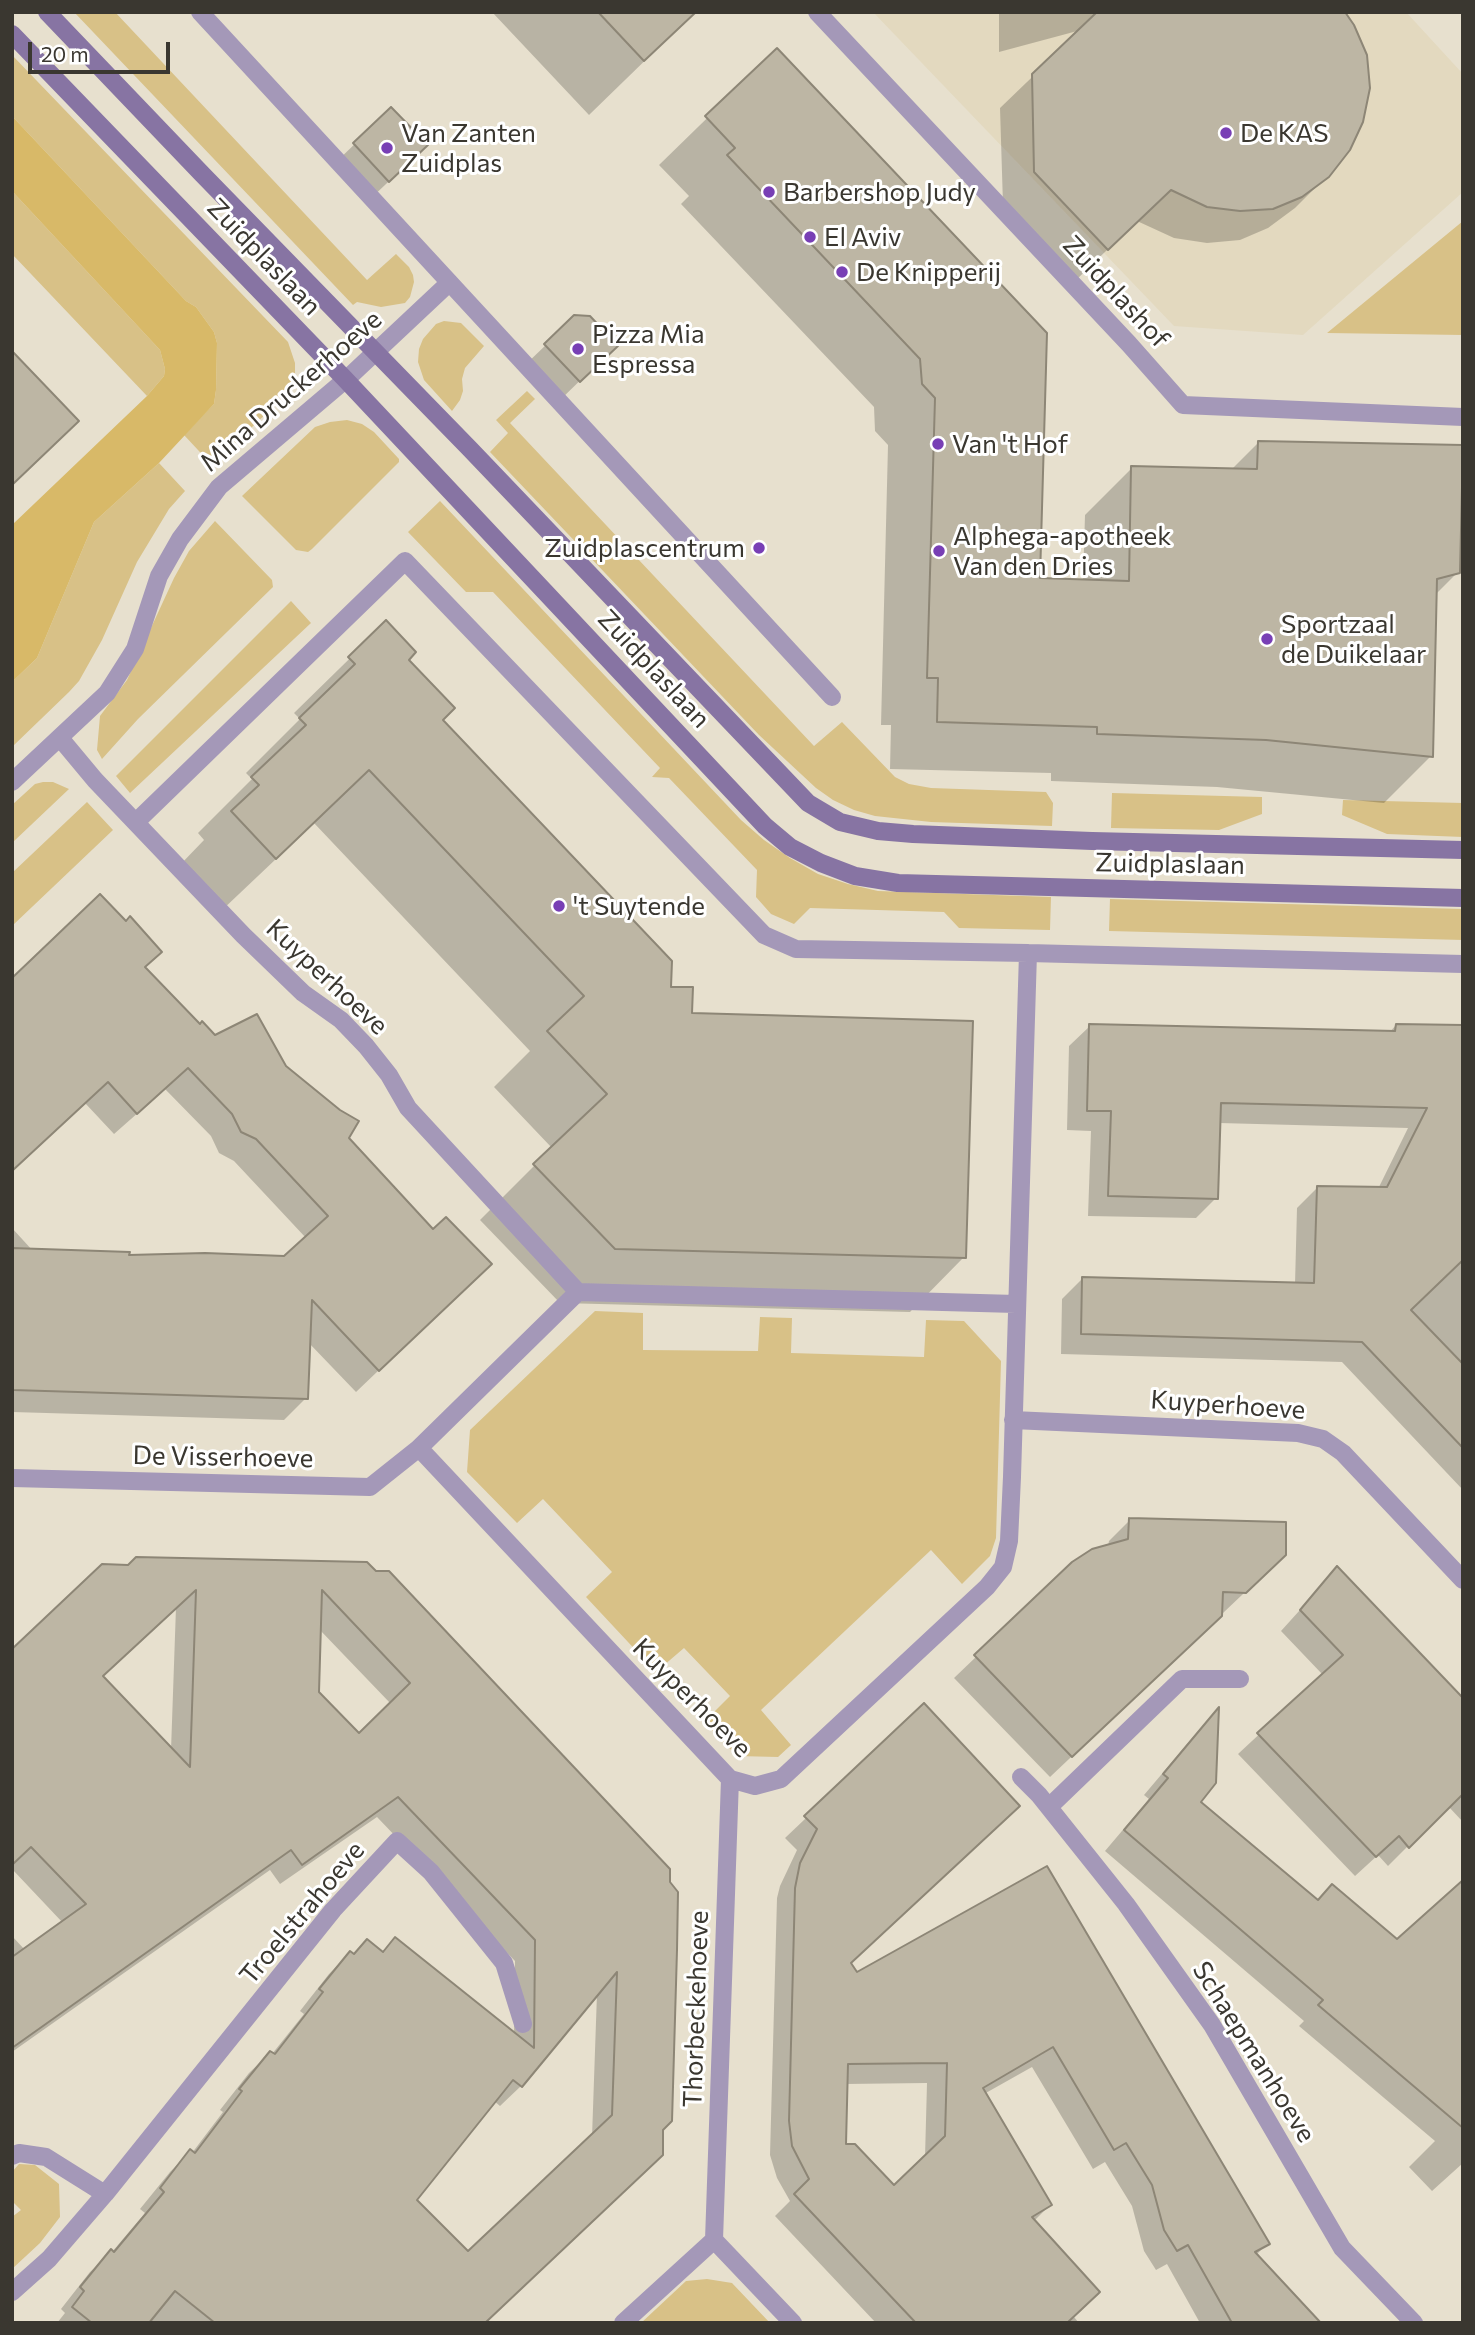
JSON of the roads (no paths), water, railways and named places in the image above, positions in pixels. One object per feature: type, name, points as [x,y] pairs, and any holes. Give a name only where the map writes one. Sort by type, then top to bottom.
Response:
[{"type":"street","name":"Zuidplaslaan","points":[[47,12],[808,803],[841,821],[878,831],[914,834],[1463,850]]},
{"type":"street","points":[[200,12],[832,697]]},
{"type":"street","name":"Zuidplashof","points":[[817,12],[1183,405],[1463,417]]},
{"type":"street","name":"Zuidplaslaan","points":[[12,34],[345,379],[765,826],[790,846],[821,863],[855,876],[898,883],[1463,898]]},
{"type":"street","name":"Mina Druckerhoeve","points":[[12,782],[107,694],[135,649],[159,576],[180,539],[219,487],[377,352],[449,283]]},
{"type":"street","points":[[137,821],[405,561],[764,935],[796,949],[1463,964]]},
{"type":"street","name":"Kuyperhoeve","points":[[60,737],[96,780],[261,953],[303,993],[341,1020],[366,1046],[389,1075],[408,1108],[578,1292]]},
{"type":"street","name":"Kuyperhoeve","points":[[419,1448],[730,1779],[755,1786],[781,1779],[987,1587],[1003,1567],[1009,1541],[1028,953]]},
{"type":"street","points":[[419,1448],[578,1292],[1016,1304]]},
{"type":"street","name":"Kuyperhoeve","points":[[1013,1420],[1298,1433],[1323,1439],[1343,1453],[1463,1580]]},
{"type":"street","name":"De Visserhoeve","points":[[12,1478],[370,1487],[419,1448]]},
{"type":"street","points":[[1049,1807],[1182,1679],[1240,1679]]},
{"type":"street","name":"Schaepmanhoeve","points":[[1021,1777],[1049,1807],[1126,1904],[1212,2025],[1342,2248],[1414,2323]]},
{"type":"street","name":"Thorbeckehoeve","points":[[714,2240],[730,1779]]},
{"type":"street","name":"Troelstrahoeve","points":[[12,2292],[49,2259],[105,2194],[332,1910],[397,1841],[430,1872],[504,1963],[523,2024]]},
{"type":"street","points":[[12,2156],[19,2153],[46,2157],[105,2194]]},
{"type":"street","points":[[623,2323],[714,2240],[793,2323]]},
{"type":"place","name":"De KAS","points":[[1226,133]]},
{"type":"place","name":"Van Zanten Zuidplas","points":[[387,148]]},
{"type":"place","name":"Barbershop Judy","points":[[769,192]]},
{"type":"place","name":"El Aviv","points":[[810,237]]},
{"type":"place","name":"De Knipperij","points":[[842,272]]},
{"type":"place","name":"Pizza Mia Espressa","points":[[578,349]]},
{"type":"place","name":"Van 't Hof","points":[[938,444]]},
{"type":"place","name":"Zuidplascentrum","points":[[759,548]]},
{"type":"place","name":"Alphega-apotheek Van den Dries","points":[[939,551]]},
{"type":"place","name":"Sportzaal de Duikelaar","points":[[1267,639]]},
{"type":"place","name":"'t Suytende","points":[[559,906]]}]
